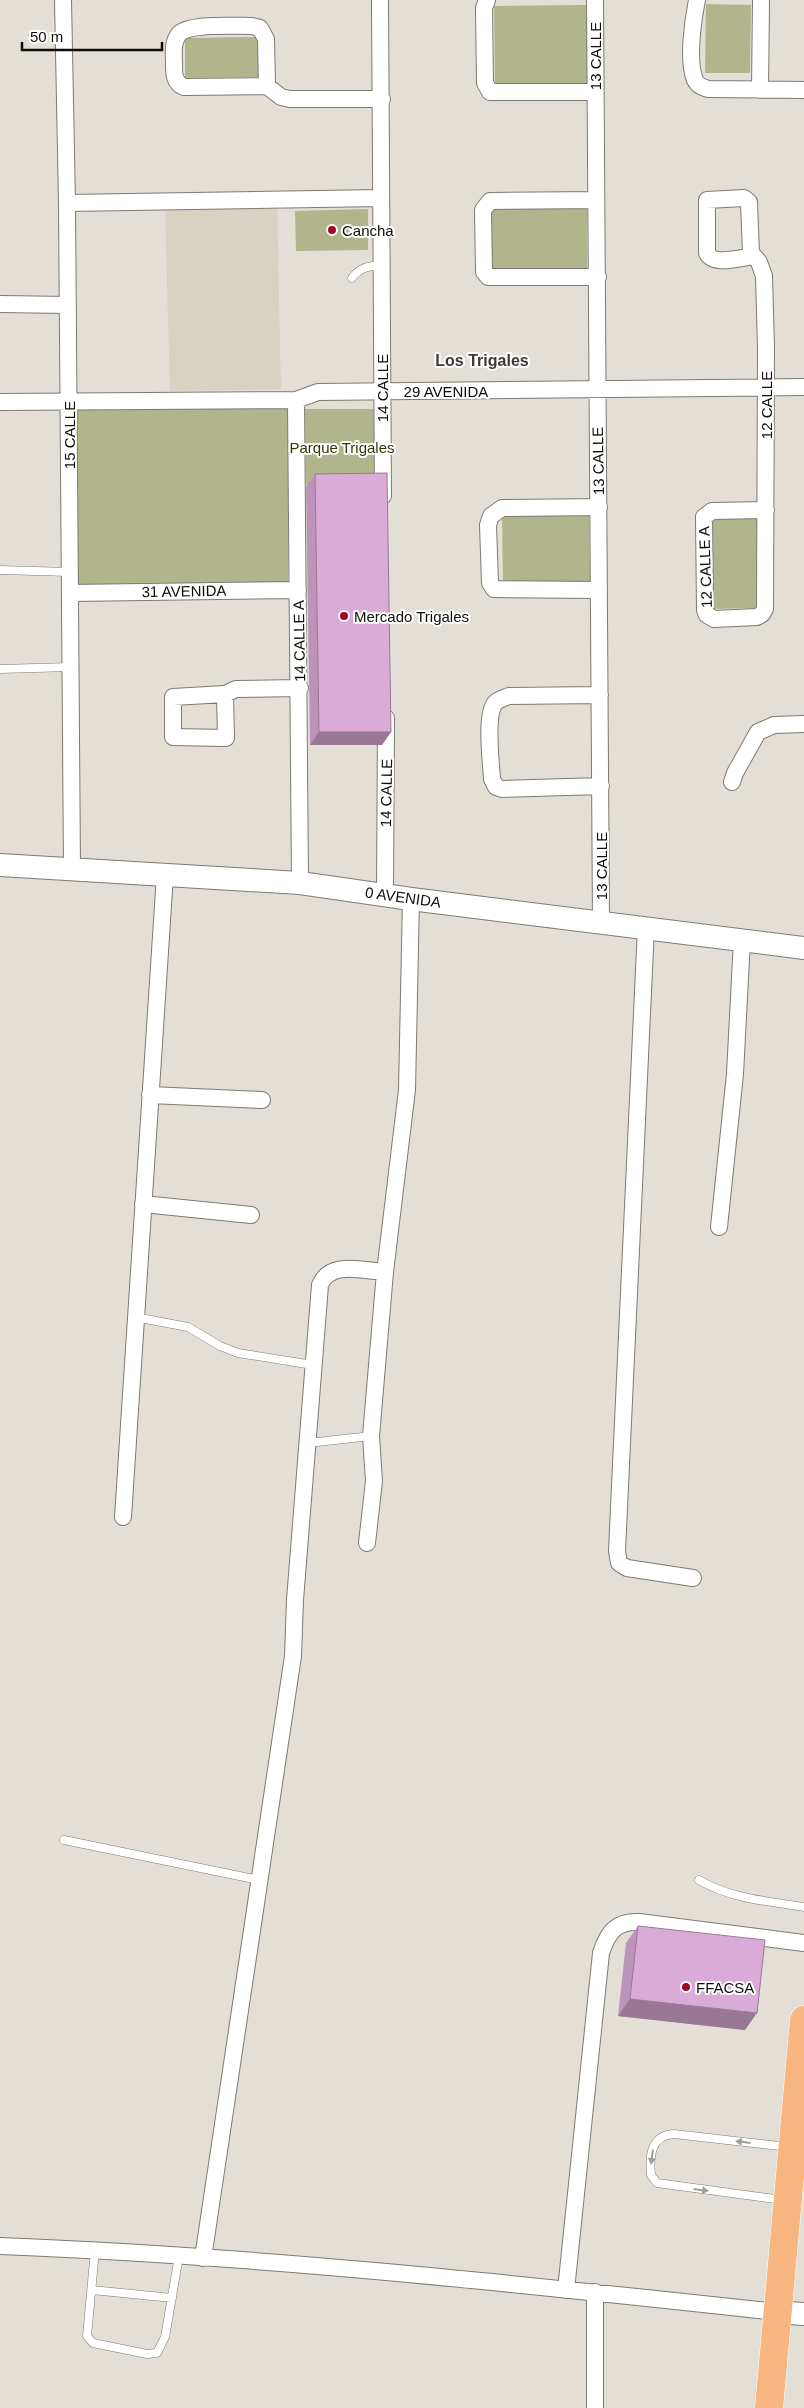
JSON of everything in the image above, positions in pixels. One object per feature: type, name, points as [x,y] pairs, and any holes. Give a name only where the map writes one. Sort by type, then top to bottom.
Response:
[{"type":"highway","points":[[769,2408],[804,2020]]},
{"type":"street","name":"15 CALLE","points":[[64,0],[68,203],[72,869]]},
{"type":"street","name":"14 CALLE","points":[[380,0],[383,510]]},
{"type":"street","points":[[487,0],[484,8],[485,83],[488,89],[495,93],[595,92]]},
{"type":"street","name":"13 CALLE","points":[[595,0],[601,922]]},
{"type":"street","points":[[697,0],[692,50],[694,78],[698,84],[708,88],[804,90]]},
{"type":"street","points":[[760,90],[762,0]]},
{"type":"street","points":[[267,86],[187,87],[178,83],[174,73],[173,48],[179,34],[188,28],[202,27],[252,26],[263,31],[266,39],[267,86],[274,93],[286,99],[382,98]]},
{"type":"street","points":[[68,203],[382,198]]},
{"type":"street","name":"12 CALLE","points":[[709,618],[757,617],[762,614],[766,604],[766,387],[764,276],[759,262],[751,252],[748,200],[711,198],[707,200],[707,254],[709,258],[715,260],[753,256]]},
{"type":"street","points":[[596,200],[495,200],[485,204],[483,210],[484,272],[488,277],[598,277]]},
{"type":"street","points":[[0,304],[68,305]]},
{"type":"street","name":"29 AVENIDA","points":[[0,402],[296,400],[318,392],[804,387]]},
{"type":"street","name":"14 CALLE A","points":[[296,400],[300,688],[300,883]]},
{"type":"street","points":[[599,507],[507,508],[495,512],[488,525],[490,582],[496,590],[599,590]]},
{"type":"street","name":"12 CALLE A","points":[[709,618],[705,610],[703,520],[705,515],[712,511],[766,510]]},
{"type":"street","name":"31 AVENIDA","points":[[70,593],[298,590]]},
{"type":"street","points":[[225,694],[226,738],[173,738],[173,696],[225,694],[236,689],[300,688]]},
{"type":"street","points":[[600,695],[509,696],[502,698],[495,704],[491,712],[490,722],[492,778],[496,787],[502,789],[600,786]]},
{"type":"street","name":"14 CALLE","points":[[385,896],[386,707]]},
{"type":"street","points":[[732,782],[758,732],[774,725],[804,724]]},
{"type":"street","name":"0 AVENIDA","points":[[0,866],[300,883],[385,896],[804,948]]},
{"type":"street","points":[[123,1517],[165,875]]},
{"type":"street","points":[[367,1543],[374,1481],[371,1436],[385,1272],[407,1090],[410,899]]},
{"type":"street","points":[[646,927],[616,1550],[620,1563],[627,1568],[693,1578]]},
{"type":"street","points":[[719,1227],[736,1065],[742,940]]},
{"type":"street","points":[[150,1095],[262,1100]]},
{"type":"street","points":[[143,1204],[251,1215]]},
{"type":"street","points":[[203,2258],[293,1656],[295,1600],[319,1294],[324,1276],[334,1269],[385,1272]]},
{"type":"street","points":[[566,2290],[601,1953],[611,1931],[618,1924],[639,1922],[804,1943]]},
{"type":"street","points":[[0,2246],[95,2250],[203,2258],[595,2292],[804,2314]]},
{"type":"street","points":[[595,2292],[595,2408]]},
{"type":"lane","points":[[352,278],[357,271],[368,266],[382,265]]},
{"type":"lane","points":[[0,570],[70,572]]},
{"type":"lane","points":[[0,669],[71,667]]},
{"type":"lane","points":[[135,1317],[188,1327],[220,1346],[238,1354],[314,1365]]},
{"type":"lane","points":[[308,1444],[371,1436]]},
{"type":"lane","points":[[64,1840],[260,1880]]},
{"type":"lane","points":[[699,1880],[722,1891],[750,1899],[804,1906]]},
{"type":"lane","points":[[787,2200],[661,2184],[654,2180],[650,2169],[654,2144],[661,2136],[667,2134],[792,2147]]},
{"type":"lane","points":[[95,2250],[87,2336],[93,2343],[147,2354],[157,2352],[166,2337],[179,2256]]},
{"type":"lane","points":[[92,2290],[172,2298]]},
{"type":"shaded area","points":[[165,209],[277,209],[281,389],[170,391]]},
{"type":"green space","points":[[706,4],[751,5],[750,73],[705,73]]},
{"type":"green space","points":[[587,5],[588,86],[495,87],[494,6]]},
{"type":"green space","points":[[258,37],[259,77],[185,78],[185,38]]},
{"type":"green space","points":[[587,207],[587,273],[488,273],[487,208]]},
{"type":"green space","name":"Cancha","points":[[368,209],[368,250],[296,251],[295,211]]},
{"type":"green space","points":[[76,407],[288,408],[288,586],[75,586]]},
{"type":"green space","name":"Parque Trigales","points":[[305,409],[378,409],[379,484],[306,485]]},
{"type":"green space","points":[[589,512],[590,585],[503,586],[502,513]]},
{"type":"green space","points":[[758,516],[760,608],[711,609],[709,517]]},
{"type":"building","name":"Mercado Trigales","points":[[387,473],[391,732],[319,732],[315,474]]},
{"type":"building","name":"FFACSA","points":[[638,1926],[765,1940],[757,2013],[630,1999]]},
{"type":"place","name":"Cancha","points":[[332,230]]},
{"type":"place","name":"Mercado Trigales","points":[[344,616]]},
{"type":"place","name":"FFACSA","points":[[686,1987]]},
{"type":"district","name":"Los Trigales","points":[[482,360]]}]
